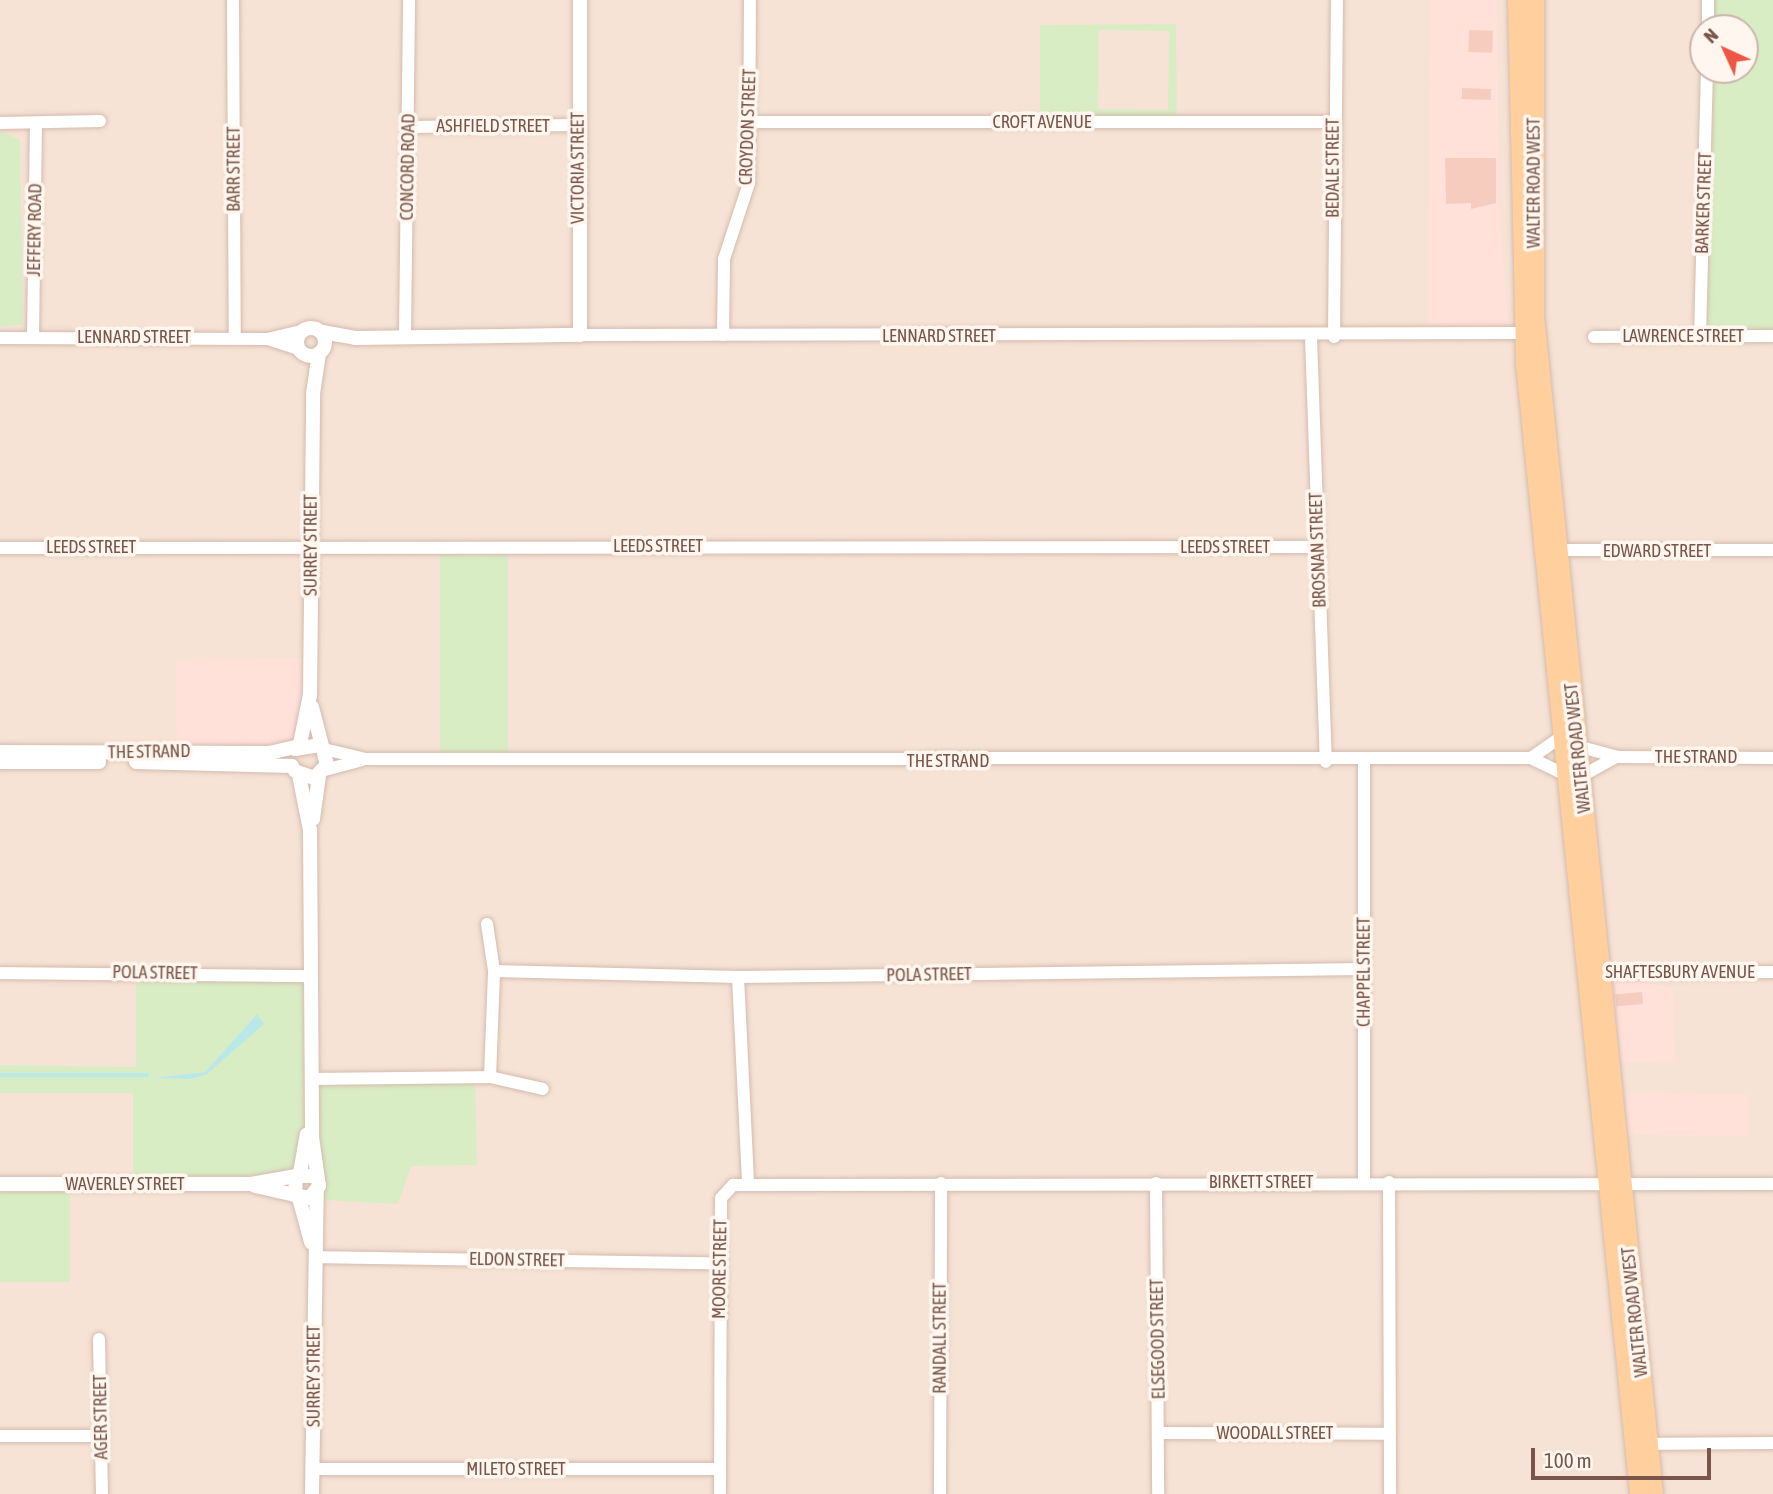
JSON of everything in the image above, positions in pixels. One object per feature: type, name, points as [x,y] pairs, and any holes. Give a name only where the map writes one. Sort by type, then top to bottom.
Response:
[{"type":"main road","name":"WALTER ROAD WEST","points":[[1517,0],[1522,333],[1549,550],[1615,1183],[1641,1444],[1639,1494]]},
{"type":"main road","name":"WALTER ROAD WEST","points":[[1535,0],[1535,316],[1549,550]]},
{"type":"main road","name":"WALTER ROAD WEST","points":[[1641,1444],[1654,1494]]},
{"type":"street","name":"BARR STREET","points":[[233,0],[235,338]]},
{"type":"street","name":"CONCORD ROAD","points":[[405,335],[409,0]]},
{"type":"street","name":"VICTORIA STREET","points":[[580,0],[577,125],[580,335]]},
{"type":"street","name":"CROYDON STREET","points":[[723,335],[724,259],[749,183],[750,0]]},
{"type":"street","name":"BEDALE STREET","points":[[1334,337],[1332,122],[1337,0]]},
{"type":"street","name":"BARKER STREET","points":[[1700,336],[1707,84]]},
{"type":"street","points":[[0,123],[100,121]]},
{"type":"street","name":"CROFT AVENUE","points":[[751,122],[1332,122]]},
{"type":"street","name":"JEFFERY ROAD","points":[[33,337],[36,123]]},
{"type":"street","name":"ASHFIELD STREET","points":[[409,127],[577,125]]},
{"type":"street","name":"LENNARD STREET","points":[[0,338],[267,339],[301,331],[355,338],[405,335],[1334,337],[1522,333]]},
{"type":"street","points":[[300,350],[301,331]]},
{"type":"street","points":[[322,332],[322,350]]},
{"type":"street","name":"LAWRENCE STREET","points":[[1594,337],[1773,336]]},
{"type":"street","name":"BROSNAN STREET","points":[[1311,337],[1326,762]]},
{"type":"street","name":"LENNARD STREET","points":[[267,339],[300,350],[322,350],[355,338]]},
{"type":"street","name":"SURREY STREET","points":[[300,350],[313,394]]},
{"type":"street","name":"SURREY STREET","points":[[313,1494],[316,1184],[312,1113],[310,830],[322,773],[322,747],[310,695],[310,546],[313,394],[322,350]]},
{"type":"street","name":"LEEDS STREET","points":[[0,548],[1317,547]]},
{"type":"street","name":"EDWARD STREET","points":[[1549,550],[1773,550]]},
{"type":"street","name":"SURREY STREET","points":[[310,695],[298,746],[296,771],[310,830]]},
{"type":"street","points":[[1531,758],[1569,741]]},
{"type":"street","name":"THE STRAND","points":[[1569,741],[1618,757],[1773,758]]},
{"type":"street","name":"THE STRAND","points":[[0,752],[269,753],[298,746],[322,747],[366,759],[1364,762],[1531,758],[1573,776],[1618,757]]},
{"type":"street","name":"THE STRAND","points":[[0,762],[322,773],[366,759]]},
{"type":"street","name":"CHAPPEL STREET","points":[[1364,762],[1364,1182]]},
{"type":"street","points":[[487,924],[494,971],[490,1077]]},
{"type":"street","name":"POLA STREET","points":[[494,971],[738,977],[1364,969]]},
{"type":"street","name":"SHAFTESBURY AVENUE","points":[[1593,973],[1773,972]]},
{"type":"street","name":"POLA STREET","points":[[0,973],[310,976]]},
{"type":"street","points":[[738,977],[748,1182]]},
{"type":"street","points":[[313,1079],[490,1077],[543,1089]]},
{"type":"street","name":"SURREY STREET","points":[[312,1113],[298,1174],[297,1197],[315,1257]]},
{"type":"street","points":[[297,1197],[316,1184],[298,1174]]},
{"type":"street","name":"WAVERLEY STREET","points":[[0,1184],[251,1184],[298,1174]]},
{"type":"street","name":"BIRKETT STREET","points":[[748,1182],[1773,1184]]},
{"type":"street","name":"MOORE STREET","points":[[720,1494],[721,1198],[748,1182]]},
{"type":"street","points":[[1389,1182],[1390,1494]]},
{"type":"street","name":"RANDALL STREET","points":[[940,1494],[941,1183]]},
{"type":"street","name":"ELSEGOOD STREET","points":[[1156,1183],[1158,1494]]},
{"type":"street","name":"WAVERLEY STREET","points":[[251,1184],[297,1197]]},
{"type":"street","name":"ELDON STREET","points":[[315,1257],[719,1263]]},
{"type":"street","name":"AGER STREET","points":[[99,1339],[102,1494]]},
{"type":"street","name":"WOODALL STREET","points":[[1159,1433],[1390,1434]]},
{"type":"street","points":[[0,1436],[101,1436]]},
{"type":"street","points":[[1641,1444],[1773,1443]]},
{"type":"street","name":"MILETO STREET","points":[[313,1469],[720,1469]]},
{"type":"shaded area","points":[[0,0],[1773,0],[1773,1494],[0,1494]]},
{"type":"shaded area","points":[[1430,0],[1497,0],[1499,206],[1509,335],[1428,335]]},
{"type":"shaded area","points":[[311,658],[309,742],[291,743],[291,761],[177,762],[176,660]]},
{"type":"shaded area","points":[[1610,972],[1673,989],[1675,1063],[1620,1062]]},
{"type":"shaded area","points":[[1621,1092],[1748,1094],[1747,1136],[1620,1134]]},
{"type":"green space","points":[[1708,0],[1773,0],[1773,336],[1700,336],[1707,84],[1759,84],[1759,14],[1708,14]]},
{"type":"green space","points":[[1176,24],[1177,117],[1040,118],[1040,25]],"holes":[[[1099,30],[1169,31],[1168,110],[1098,109]]]},
{"type":"green space","points":[[0,131],[20,140],[23,325],[0,326]]},
{"type":"green space","points":[[440,546],[508,546],[508,760],[440,760]]},
{"type":"green space","points":[[136,972],[310,976],[313,1079],[475,1077],[477,1165],[411,1166],[398,1204],[304,1199],[315,1176],[291,1185],[133,1183],[133,1093],[0,1093],[0,1065],[136,1067]],"holes":[[[256,1015],[263,1023],[206,1075],[189,1079],[153,1078],[205,1072]]]},
{"type":"green space","points":[[0,1184],[70,1184],[70,1282],[0,1282]]},
{"type":"water","points":[[257,1014],[264,1024],[206,1075],[189,1079],[153,1078],[205,1072]]},
{"type":"building","points":[[1469,30],[1493,31],[1492,53],[1468,52]]},
{"type":"building","points":[[1462,88],[1491,89],[1491,100],[1462,99]]},
{"type":"building","points":[[1445,158],[1496,158],[1496,203],[1471,209],[1471,203],[1446,204]]},
{"type":"building","points":[[1642,992],[1643,1004],[1616,1006],[1615,994]]},
{"type":"waterway","points":[[0,1075],[147,1075]]}]
